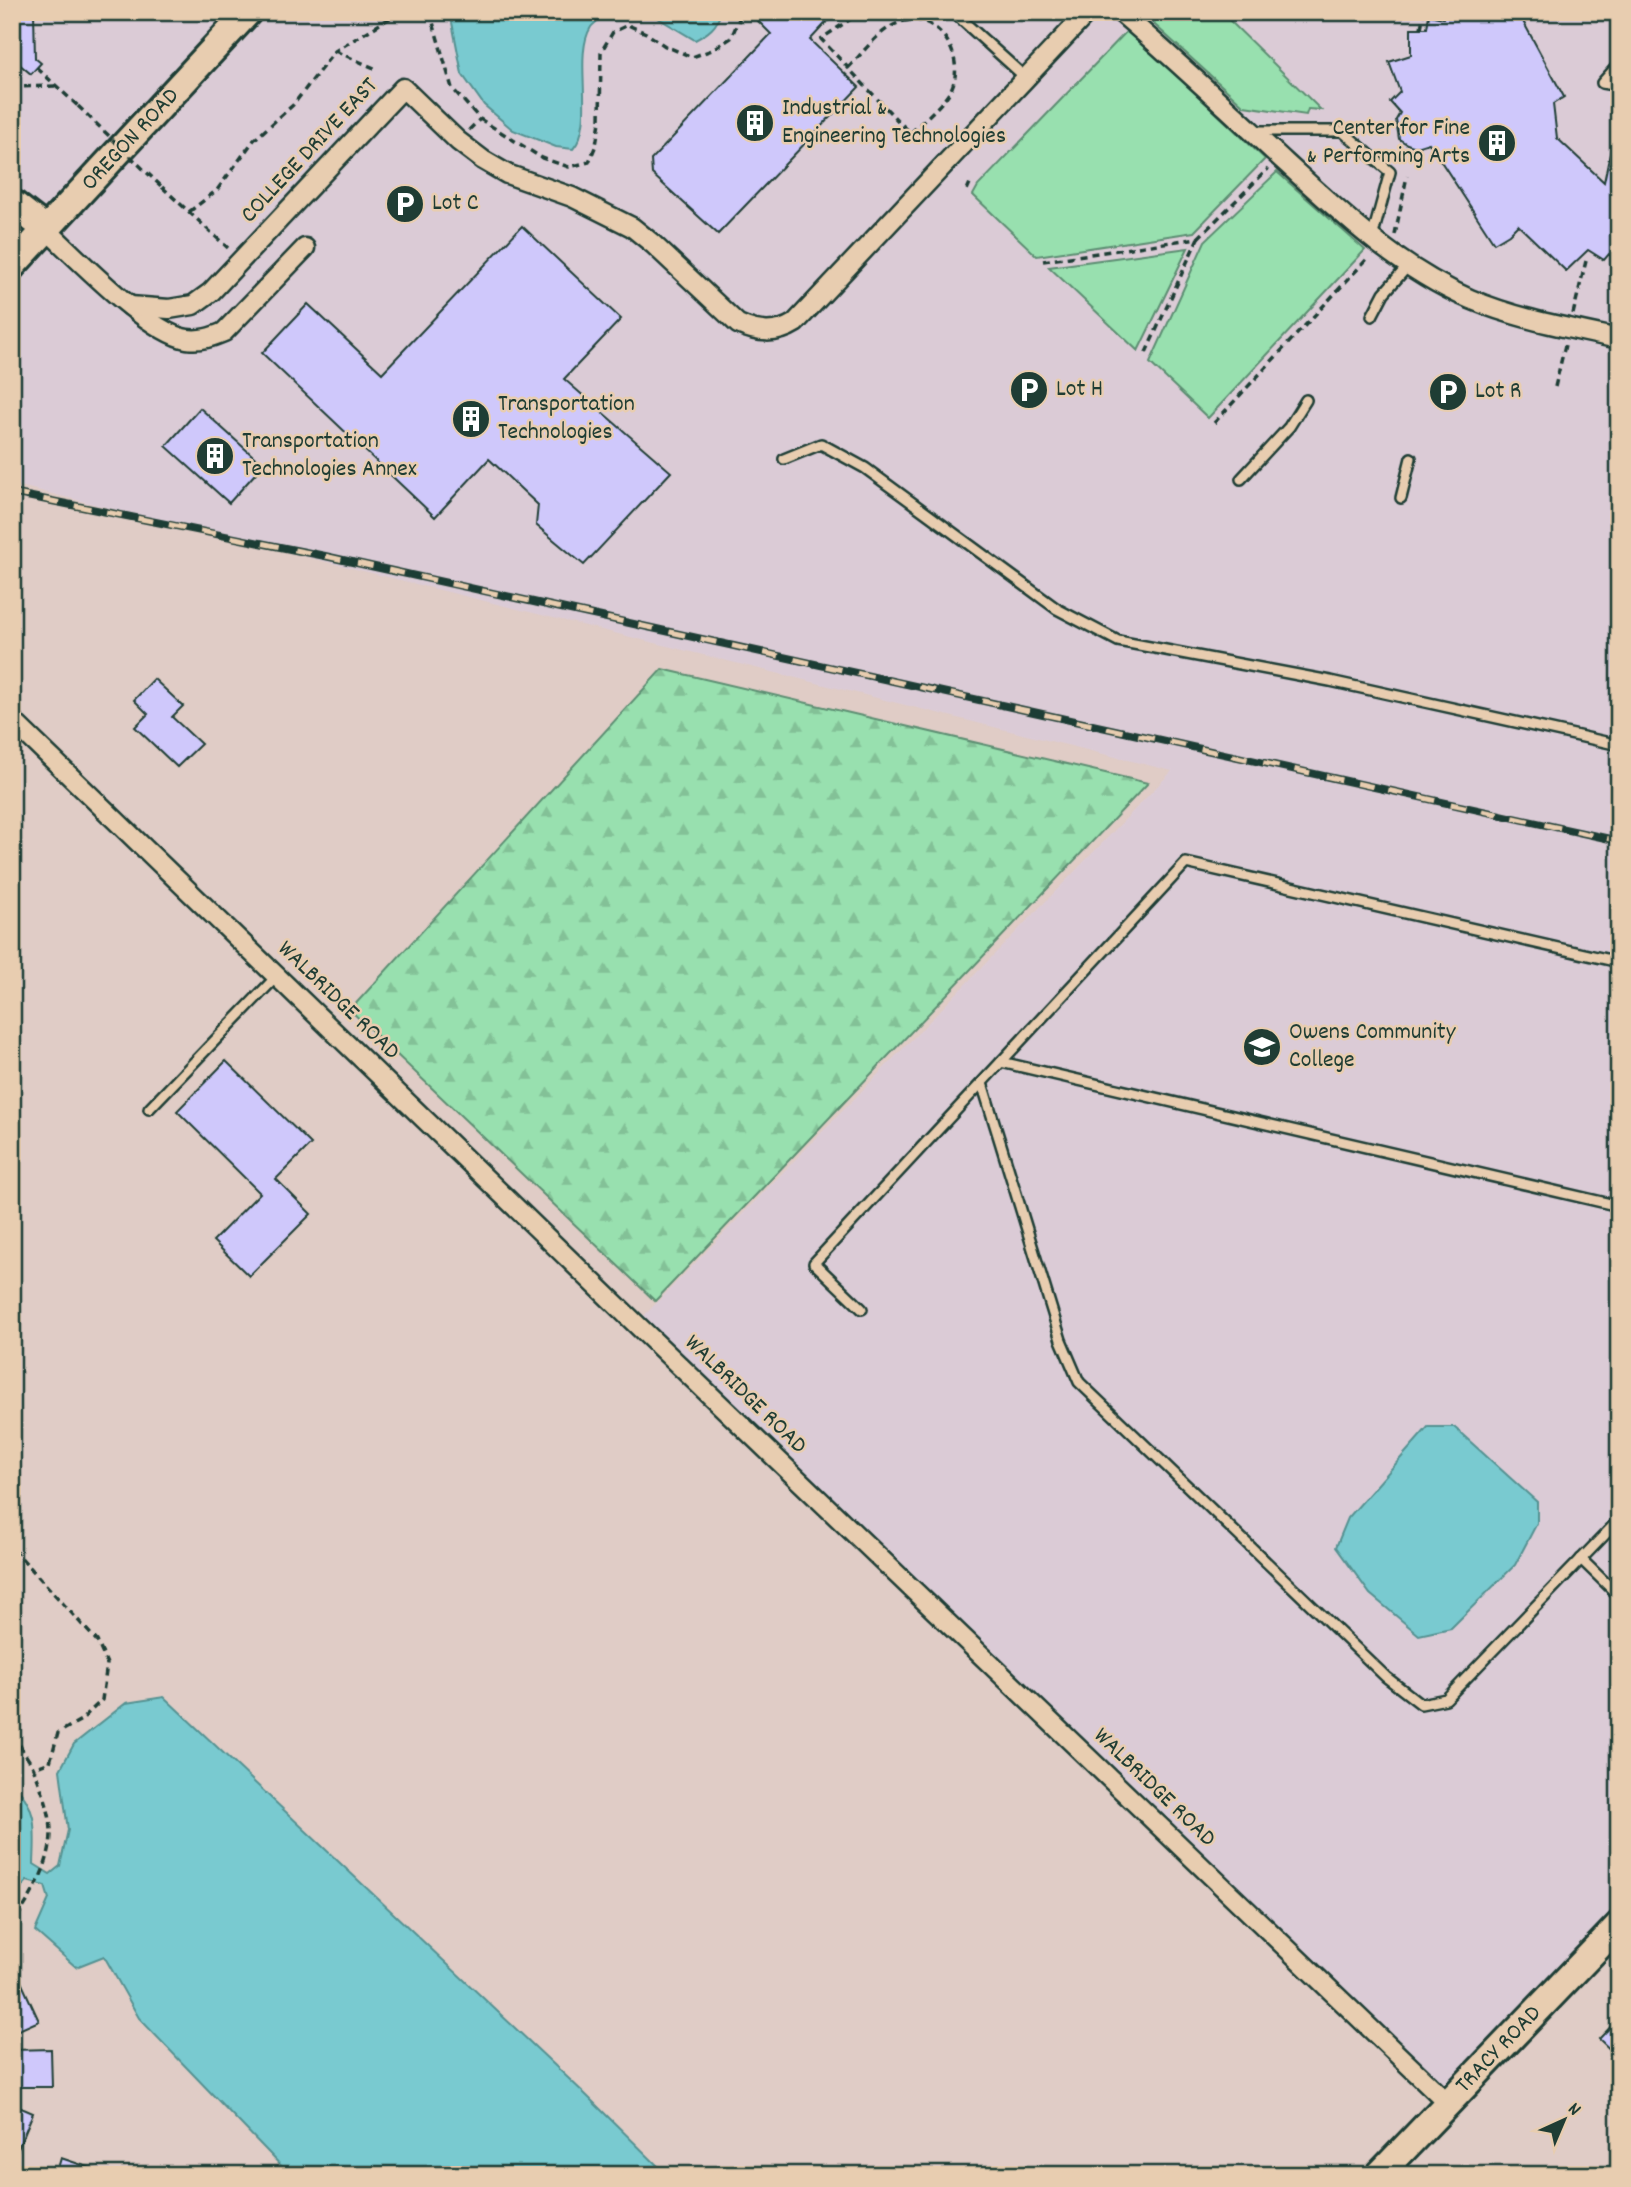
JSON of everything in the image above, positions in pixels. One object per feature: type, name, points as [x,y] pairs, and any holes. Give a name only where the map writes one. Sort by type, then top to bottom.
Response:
[{"type":"street","name":"OREGON ROAD","points":[[12,266],[248,12]]},
{"type":"street","name":"COLLEGE DRIVE EAST","points":[[130,306],[169,309],[193,305],[211,292],[403,88],[458,141],[483,160],[507,174],[572,197],[632,227],[738,324],[752,330],[783,331],[795,323],[1088,12]]},
{"type":"street","points":[[1121,12],[1376,243],[1408,266],[1471,299],[1507,312],[1619,339]]},
{"type":"street","points":[[12,203],[47,230],[130,306],[169,332],[186,339],[208,339],[224,332],[305,248]]},
{"type":"street","name":"WALBRIDGE ROAD","points":[[12,720],[636,1324],[1448,2103]]},
{"type":"street","name":"TRACY ROAD","points":[[1379,2175],[1619,1925]]},
{"type":"lane","points":[[953,12],[1026,78]]},
{"type":"lane","points":[[1619,64],[1602,83],[1619,86]]},
{"type":"lane","points":[[1252,131],[1342,131],[1390,172],[1376,243]]},
{"type":"lane","points":[[1372,316],[1384,293],[1408,266]]},
{"type":"lane","points":[[1241,479],[1289,427],[1306,400]]},
{"type":"lane","points":[[784,459],[821,444],[865,468],[1057,609],[1118,641],[1330,681],[1619,745]]},
{"type":"lane","points":[[1401,498],[1410,458]]},
{"type":"lane","points":[[862,1309],[814,1264],[1186,863],[1619,962]]},
{"type":"lane","points":[[149,1109],[276,976]]},
{"type":"lane","points":[[1001,1062],[1619,1206]]},
{"type":"lane","points":[[982,1083],[1060,1340],[1079,1382],[1386,1677],[1421,1704],[1446,1699],[1619,1520]]},
{"type":"lane","points":[[1581,1559],[1619,1597]]},
{"type":"path","points":[[189,212],[217,190],[254,140],[293,105],[335,51],[400,12]]},
{"type":"path","points":[[430,12],[452,88],[480,119],[542,158],[569,167],[589,162],[596,145],[600,122],[601,52],[613,32],[628,25],[665,46],[692,57],[712,51],[731,38],[741,12]]},
{"type":"path","points":[[848,68],[884,30],[903,21],[923,21],[944,35],[955,53],[955,75],[950,92],[911,133],[848,68],[821,39],[855,16],[855,12]]},
{"type":"path","points":[[1421,28],[1424,12]]},
{"type":"path","points":[[335,51],[379,70]]},
{"type":"path","points":[[37,68],[241,260]]},
{"type":"path","points":[[12,88],[57,86]]},
{"type":"path","points":[[1144,357],[1198,239],[1280,157]]},
{"type":"path","points":[[1214,423],[1360,264],[1376,243],[1395,237],[1407,176]]},
{"type":"path","points":[[967,190],[970,183]]},
{"type":"path","points":[[1043,261],[1198,239]]},
{"type":"path","points":[[12,1552],[16,1552],[97,1642],[107,1664],[102,1700],[81,1720],[58,1733],[50,1762],[34,1768]]},
{"type":"path","points":[[12,1662],[15,1668],[17,1737],[22,1752],[34,1768],[48,1808],[51,1831],[46,1859],[33,1892],[12,1924]]},
{"type":"shaded area","name":"Owens Community College","points":[[12,12],[1619,12],[1619,1925],[1448,2103],[636,1324],[1172,771],[12,484]]},
{"type":"green space","points":[[1148,12],[1221,12],[1321,110],[1308,109],[1306,115],[1244,106],[1145,16]]},
{"type":"green space","points":[[1128,30],[1265,159],[1194,232],[1037,256],[973,195],[978,186]]},
{"type":"green space","points":[[1277,172],[1365,250],[1208,418],[1150,363],[1205,241]]},
{"type":"green space","points":[[1188,248],[1138,351],[1049,267]]},
{"type":"green space","points":[[662,669],[1148,783],[655,1301],[350,1010]]},
{"type":"water","points":[[450,12],[608,12],[591,27],[586,40],[583,123],[580,137],[573,149],[556,147],[513,130],[484,105],[462,74]]},
{"type":"water","points":[[648,12],[720,12],[715,25],[695,40]]},
{"type":"water","points":[[1428,1427],[1454,1427],[1537,1502],[1537,1523],[1515,1565],[1451,1628],[1419,1635],[1370,1594],[1336,1547],[1348,1518]]},
{"type":"water","points":[[164,1697],[585,2094],[667,2175],[290,2175],[139,2018],[104,1956],[76,1967],[35,1931],[49,1899],[45,1886],[27,1881],[12,1898],[12,1783],[27,1801],[34,1820],[34,1864],[50,1874],[60,1866],[68,1830],[60,1770],[74,1744],[126,1703]]},
{"type":"building","points":[[12,12],[34,12],[35,58],[41,63],[31,74],[12,58]]},
{"type":"building","name":"Industrial & Engineering Technologies","points":[[749,12],[836,12],[810,40],[859,87],[718,234],[652,174],[651,160],[771,34]]},
{"type":"building","name":"Center for Fine & Performing Arts","points":[[1445,12],[1518,12],[1564,97],[1553,104],[1557,138],[1604,182],[1612,144],[1619,144],[1619,249],[1614,257],[1609,254],[1604,260],[1588,250],[1566,271],[1518,225],[1494,243],[1429,143],[1416,147],[1399,139],[1396,120],[1400,113],[1390,102],[1400,92],[1389,62],[1411,55],[1411,28],[1427,28],[1429,15],[1443,18]]},
{"type":"building","name":"Transportation Technologies","points":[[522,226],[621,319],[564,379],[671,472],[584,565],[536,525],[538,505],[489,459],[435,517],[262,353],[308,304],[382,373]]},
{"type":"building","name":"Transportation Technologies Annex","points":[[200,408],[263,465],[229,503],[166,446]]},
{"type":"building","points":[[154,679],[183,706],[172,717],[201,744],[177,767],[135,727],[148,714],[134,700]]},
{"type":"building","points":[[226,1061],[311,1144],[276,1179],[311,1214],[249,1276],[213,1241],[260,1193],[177,1111]]},
{"type":"building","points":[[12,1962],[39,2021],[12,2033]]},
{"type":"building","points":[[1619,2018],[1619,2058],[1599,2039]]},
{"type":"building","points":[[51,2049],[52,2087],[12,2087],[12,2050]]},
{"type":"building","points":[[12,2104],[33,2113],[12,2163]]},
{"type":"building","points":[[61,2158],[103,2172],[103,2175],[56,2175]]},
{"type":"railway","points":[[12,493],[325,556],[1619,841]]},
{"type":"place","name":"Industrial & Engineering Technologies","points":[[755,123]]},
{"type":"place","name":"Center for Fine & Performing Arts","points":[[1497,143]]},
{"type":"place","name":"Lot C","points":[[405,204]]},
{"type":"place","name":"Lot H","points":[[1029,390]]},
{"type":"place","name":"Lot R","points":[[1448,392]]},
{"type":"place","name":"Transportation Technologies","points":[[471,419]]},
{"type":"place","name":"Transportation Technologies Annex","points":[[215,456]]},
{"type":"place","name":"Owens Community College","points":[[1262,1047]]}]
